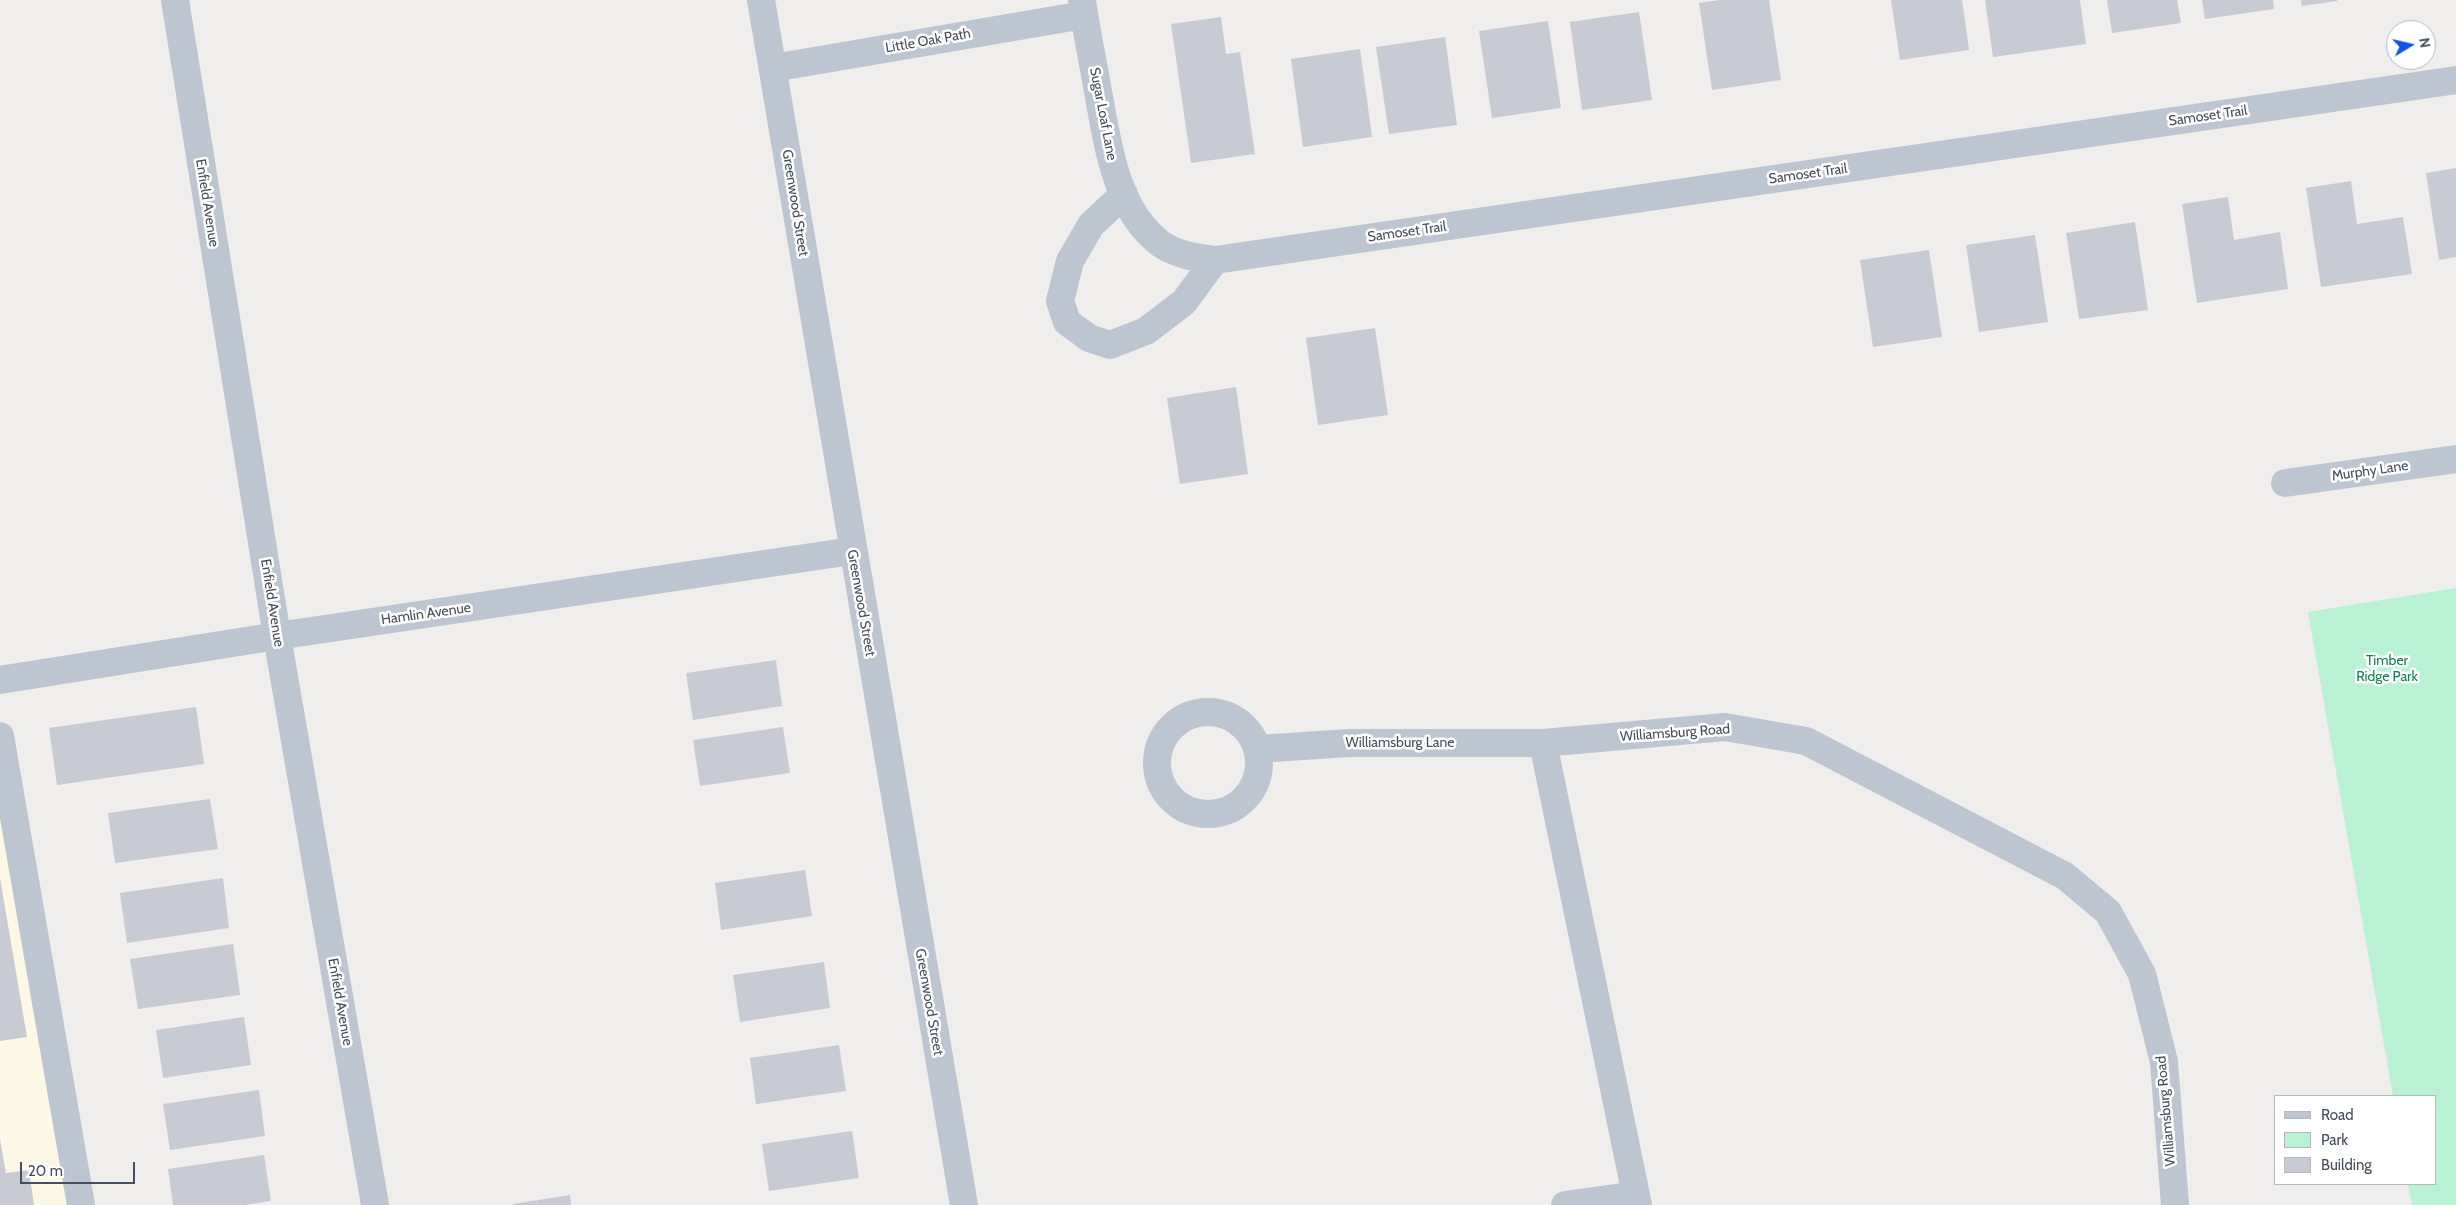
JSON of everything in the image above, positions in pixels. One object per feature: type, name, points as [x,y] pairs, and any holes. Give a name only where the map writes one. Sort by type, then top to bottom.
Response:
[{"type":"street","name":"Enfield Avenue","points":[[174,0],[278,636],[375,1205]]},
{"type":"street","name":"Greenwood Street","points":[[761,0],[852,551],[964,1205]]},
{"type":"street","name":"Little Oak Path","points":[[773,68],[1083,7]]},
{"type":"street","name":"Sugar Loaf Lane","points":[[1083,7],[1111,160],[1124,194],[1140,222],[1162,244]]},
{"type":"street","name":"Samoset Trail","points":[[1162,244],[1188,256],[1215,260],[2456,80]]},
{"type":"street","points":[[1124,194],[1091,224],[1070,261],[1060,301],[1067,322],[1089,338],[1110,345],[1146,332],[1184,302],[1215,260]]},
{"type":"street","name":"Murphy Lane","points":[[2285,484],[2456,459]]},
{"type":"street","name":"Hamlin Avenue","points":[[0,680],[278,636],[852,551]]},
{"type":"street","name":"Williamsburg Road","points":[[1542,743],[1725,727],[1806,741],[2065,876],[2108,912],[2142,974],[2164,1062],[2175,1205]]},
{"type":"street","points":[[0,736],[81,1205]]},
{"type":"street","name":"Williamsburg Lane","points":[[1258,749],[1349,743],[1542,743]]},
{"type":"street","points":[[1542,743],[1637,1200],[1565,1205]]},
{"type":"shaded area","points":[[0,757],[73,1205],[0,1205]]},
{"type":"green space","name":"Timber Ridge Park","points":[[2456,588],[2456,1205],[2412,1205],[2408,1185],[2436,1185],[2436,1095],[2393,1095],[2308,612]]},
{"type":"building","points":[[1719,0],[1769,0],[1781,80],[1712,90],[1699,3]]},
{"type":"building","points":[[1891,0],[1962,0],[1969,50],[1900,60]]},
{"type":"building","points":[[1985,0],[2080,0],[2086,44],[1993,57]]},
{"type":"building","points":[[2107,0],[2177,0],[2181,23],[2112,33]]},
{"type":"building","points":[[2202,0],[2273,0],[2274,9],[2205,19]]},
{"type":"building","points":[[2301,0],[2337,0],[2337,1],[2302,6]]},
{"type":"building","points":[[1639,12],[1652,100],[1582,110],[1570,22]]},
{"type":"building","points":[[1221,17],[1226,54],[1240,52],[1255,154],[1191,163],[1171,24]]},
{"type":"building","points":[[1548,21],[1561,108],[1492,118],[1479,31]]},
{"type":"building","points":[[1445,37],[1457,125],[1389,134],[1376,47]]},
{"type":"building","points":[[1360,49],[1372,137],[1303,147],[1291,59]]},
{"type":"building","points":[[2456,168],[2456,257],[2439,260],[2426,173]]},
{"type":"building","points":[[2351,181],[2357,224],[2403,217],[2412,274],[2321,287],[2306,188]]},
{"type":"building","points":[[2228,197],[2234,240],[2280,232],[2288,289],[2197,303],[2182,204]]},
{"type":"building","points":[[2135,222],[2148,310],[2079,319],[2066,233]]},
{"type":"building","points":[[2035,235],[2048,322],[1979,332],[1966,245]]},
{"type":"building","points":[[1929,250],[1942,337],[1873,347],[1860,260]]},
{"type":"building","points":[[1375,328],[1388,415],[1318,425],[1306,338]]},
{"type":"building","points":[[1236,387],[1248,474],[1180,484],[1167,398]]},
{"type":"building","points":[[776,660],[782,706],[693,720],[686,673]]},
{"type":"building","points":[[196,707],[204,764],[57,785],[49,728]]},
{"type":"building","points":[[783,727],[790,773],[700,786],[693,740]]},
{"type":"building","points":[[210,799],[218,849],[115,863],[108,813]]},
{"type":"building","points":[[805,870],[812,916],[721,930],[715,883]]},
{"type":"building","points":[[0,878],[27,1037],[0,1041]]},
{"type":"building","points":[[223,878],[229,928],[127,943],[120,893]]},
{"type":"building","points":[[233,944],[240,995],[138,1009],[130,959]]},
{"type":"building","points":[[824,962],[830,1008],[740,1022],[733,975]]},
{"type":"building","points":[[244,1017],[251,1065],[163,1078],[156,1030]]},
{"type":"building","points":[[839,1045],[846,1091],[756,1104],[750,1058]]},
{"type":"building","points":[[259,1090],[265,1136],[170,1150],[163,1104]]},
{"type":"building","points":[[852,1131],[859,1178],[769,1191],[762,1144]]},
{"type":"building","points":[[0,1139],[6,1173],[29,1170],[34,1205],[0,1205]]},
{"type":"building","points":[[264,1155],[271,1201],[245,1205],[173,1205],[168,1169]]},
{"type":"building","points":[[570,1195],[571,1205],[513,1205],[513,1204]]}]
